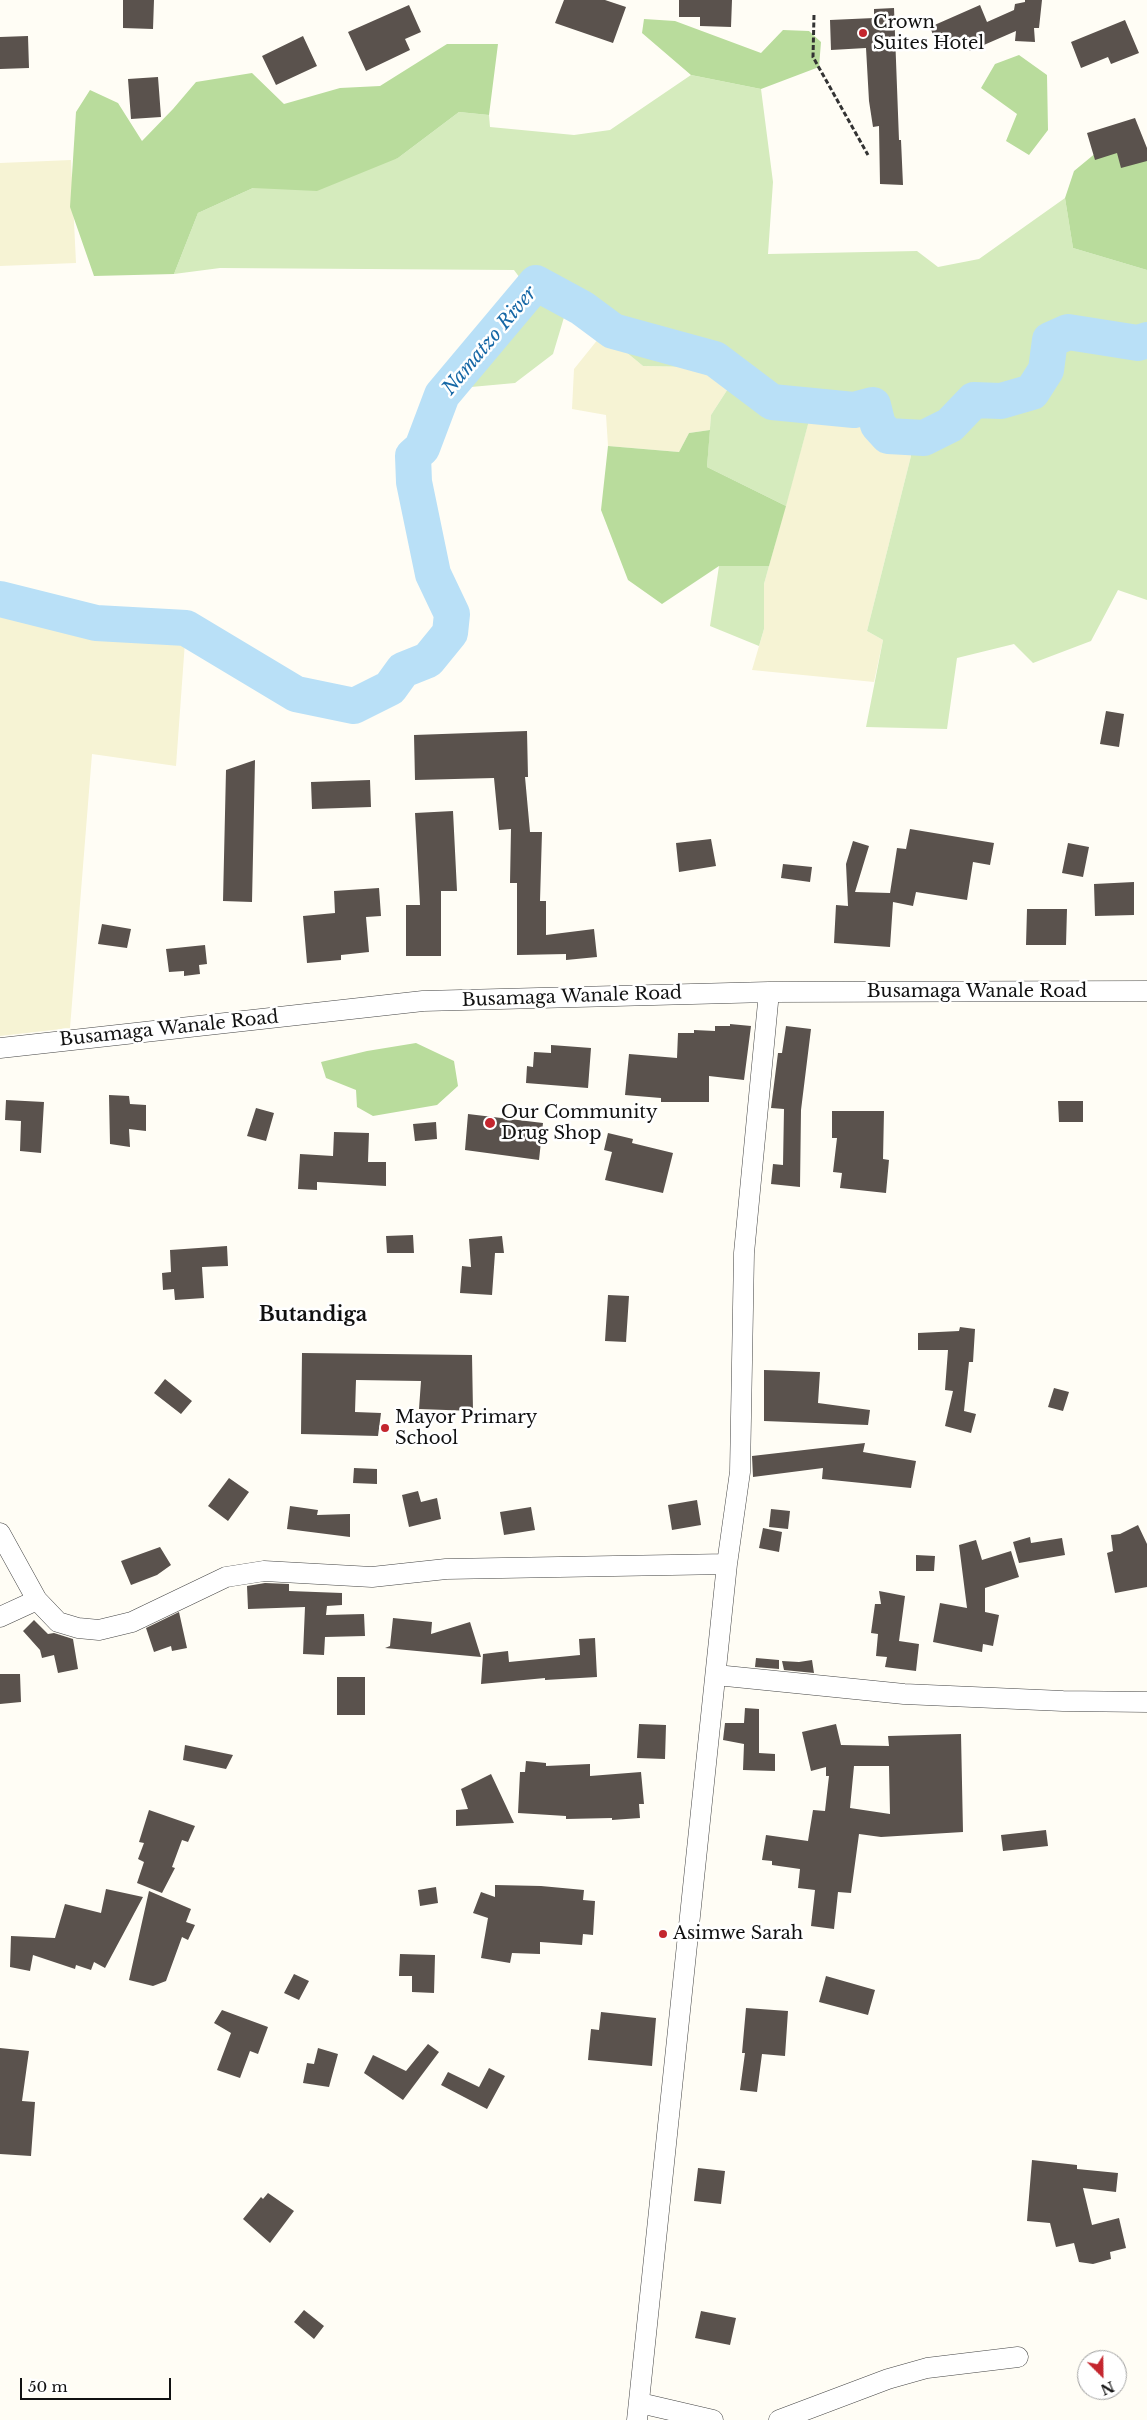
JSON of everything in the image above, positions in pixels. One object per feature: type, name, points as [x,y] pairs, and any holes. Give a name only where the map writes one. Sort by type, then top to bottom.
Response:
[{"type":"street","name":"Busamaga Wanale Road","points":[[0,1048],[423,1001],[769,992],[1147,991]]},
{"type":"street","points":[[713,2420],[638,2412],[727,1564],[740,1472],[744,1253],[769,992]]},
{"type":"street","points":[[0,1533],[37,1600],[58,1622],[78,1628],[99,1630],[132,1622],[226,1577],[264,1571],[372,1577],[446,1569],[727,1564]]},
{"type":"street","points":[[0,1617],[37,1600]]},
{"type":"street","points":[[716,1675],[904,1694],[1063,1701],[1147,1702]]},
{"type":"street","points":[[779,2420],[888,2379],[926,2368],[1018,2356]]},
{"type":"path","points":[[814,15],[813,57],[868,155]]},
{"type":"shaded area","points":[[71,160],[76,263],[0,266],[0,163]]},
{"type":"shaded area","points":[[603,333],[643,366],[694,367],[731,384],[711,415],[710,430],[689,433],[679,452],[608,446],[606,415],[572,409],[574,369]]},
{"type":"shaded area","points":[[813,406],[870,415],[888,436],[908,437],[911,456],[867,631],[883,640],[874,682],[752,670],[764,629],[764,584]]},
{"type":"shaded area","points":[[0,599],[96,623],[186,628],[176,766],[92,754],[70,1028],[0,1036]]},
{"type":"green space","points":[[644,19],[675,21],[761,53],[783,30],[809,31],[821,42],[819,67],[761,89],[691,75],[642,33]]},
{"type":"green space","points":[[447,44],[498,44],[489,115],[459,112],[398,158],[317,191],[253,188],[198,213],[174,274],[94,276],[70,207],[76,112],[90,90],[118,103],[142,141],[196,82],[252,73],[284,104],[340,88],[380,86]]},
{"type":"green space","points":[[1019,55],[1047,75],[1048,130],[1029,155],[1006,141],[1017,114],[981,88],[995,64]]},
{"type":"green space","points":[[691,75],[761,89],[773,182],[768,254],[917,251],[938,267],[979,259],[1065,198],[1073,248],[1147,270],[1147,600],[1118,590],[1091,641],[1033,663],[1014,644],[957,658],[947,729],[866,727],[883,640],[867,631],[911,456],[908,437],[888,436],[870,415],[813,406],[786,506],[707,467],[711,415],[731,384],[694,367],[643,366],[603,333],[565,314],[553,354],[515,383],[471,387],[474,334],[523,282],[514,270],[220,268],[174,274],[198,213],[253,188],[398,158],[459,112],[489,115],[490,127],[574,135],[610,130]]},
{"type":"green space","points":[[1097,152],[1147,153],[1147,270],[1073,248],[1065,198],[1074,171]]},
{"type":"green space","points":[[710,430],[707,467],[786,506],[769,566],[719,566],[662,604],[628,580],[601,510],[608,446],[679,452],[689,433]]},
{"type":"green space","points":[[719,566],[769,566],[764,584],[764,629],[759,646],[710,626]]},
{"type":"green space","points":[[416,1043],[454,1061],[458,1086],[437,1105],[373,1116],[357,1107],[356,1090],[326,1078],[321,1062],[367,1051]]},
{"type":"building","points":[[123,0],[154,0],[153,29],[123,28]]},
{"type":"building","points":[[564,0],[605,0],[626,7],[613,43],[555,23]]},
{"type":"building","points":[[679,0],[732,0],[731,27],[700,26],[700,17],[679,17]]},
{"type":"building","points":[[1025,0],[1042,0],[1039,28],[1034,28],[1035,42],[1015,41],[1016,31],[970,51],[964,39],[939,50],[930,27],[980,5],[987,22],[1014,10],[1015,4],[1025,2]]},
{"type":"building","points":[[409,5],[421,32],[405,39],[410,50],[366,71],[348,32]]},
{"type":"building","points":[[894,8],[899,140],[901,140],[903,185],[880,184],[879,126],[873,127],[869,101],[866,48],[831,50],[830,20],[874,18],[874,9]]},
{"type":"building","points":[[1125,20],[1139,53],[1111,64],[1108,57],[1081,68],[1071,42]]},
{"type":"building","points":[[28,36],[29,68],[0,69],[0,37]]},
{"type":"building","points":[[303,36],[317,66],[276,85],[262,56]]},
{"type":"building","points":[[158,77],[161,117],[131,119],[128,79]]},
{"type":"building","points":[[1135,118],[1147,148],[1147,161],[1121,168],[1117,153],[1095,160],[1087,133]]},
{"type":"building","points":[[1106,711],[1124,714],[1119,747],[1100,744]]},
{"type":"building","points":[[527,731],[528,777],[525,777],[530,832],[542,832],[540,901],[546,901],[546,935],[594,929],[597,957],[566,960],[566,954],[517,955],[517,883],[510,883],[511,829],[499,830],[494,778],[415,780],[414,735]]},
{"type":"building","points":[[255,760],[252,902],[223,901],[226,770]]},
{"type":"building","points":[[370,780],[371,807],[312,809],[311,782]]},
{"type":"building","points":[[453,811],[457,891],[441,891],[441,956],[406,956],[406,905],[420,905],[415,813]]},
{"type":"building","points":[[910,829],[994,843],[990,865],[973,862],[967,900],[916,892],[913,906],[893,902],[890,947],[834,943],[836,905],[848,906],[846,864],[853,841],[869,846],[855,892],[890,893],[897,848],[906,849]]},
{"type":"building","points":[[711,839],[716,866],[679,872],[676,843]]},
{"type":"building","points":[[1068,843],[1089,847],[1083,877],[1062,873]]},
{"type":"building","points":[[783,864],[812,867],[810,882],[781,878]]},
{"type":"building","points":[[1134,882],[1134,915],[1095,916],[1094,884]]},
{"type":"building","points":[[379,888],[381,916],[366,917],[369,952],[341,955],[341,960],[307,963],[303,916],[335,913],[334,891]]},
{"type":"building","points":[[1027,909],[1067,909],[1066,945],[1026,945]]},
{"type":"building","points":[[102,924],[131,929],[127,948],[98,944]]},
{"type":"building","points":[[205,945],[207,964],[199,965],[200,974],[184,976],[184,971],[169,972],[166,949]]},
{"type":"building","points":[[730,1024],[751,1026],[744,1080],[709,1076],[709,1102],[661,1102],[661,1098],[625,1095],[629,1054],[677,1058],[678,1033],[694,1033],[694,1030],[715,1031],[715,1026],[730,1026]]},
{"type":"building","points":[[786,1026],[811,1029],[801,1110],[800,1187],[771,1184],[773,1164],[783,1165],[784,1109],[771,1108],[778,1053],[782,1053]]},
{"type":"building","points":[[551,1045],[591,1048],[588,1088],[526,1083],[527,1066],[533,1067],[534,1052],[551,1053]]},
{"type":"building","points":[[109,1095],[129,1096],[130,1104],[146,1105],[146,1131],[129,1129],[130,1147],[110,1144]]},
{"type":"building","points":[[6,1100],[44,1102],[41,1153],[20,1151],[21,1121],[5,1120]]},
{"type":"building","points":[[1058,1101],[1083,1101],[1083,1122],[1059,1122]]},
{"type":"building","points":[[256,1108],[274,1113],[266,1141],[247,1136]]},
{"type":"building","points":[[832,1111],[884,1111],[883,1159],[889,1160],[886,1193],[840,1188],[842,1173],[833,1172],[837,1138],[832,1138]]},
{"type":"building","points":[[468,1114],[543,1123],[539,1160],[465,1150]]},
{"type":"building","points":[[436,1122],[437,1139],[415,1141],[413,1124]]},
{"type":"building","points":[[334,1132],[369,1133],[368,1162],[386,1162],[386,1186],[317,1182],[317,1190],[298,1189],[300,1154],[333,1156]]},
{"type":"building","points":[[608,1133],[633,1139],[632,1143],[673,1153],[663,1193],[605,1180],[612,1152],[604,1150]]},
{"type":"building","points":[[413,1235],[414,1253],[387,1253],[386,1236]]},
{"type":"building","points":[[502,1236],[504,1253],[495,1253],[492,1295],[460,1293],[462,1266],[471,1267],[469,1239]]},
{"type":"building","points":[[227,1246],[228,1266],[202,1267],[204,1298],[175,1300],[174,1289],[163,1290],[162,1273],[171,1272],[170,1250]]},
{"type":"building","points":[[608,1295],[629,1296],[626,1342],[605,1341]]},
{"type":"building","points":[[960,1327],[975,1329],[973,1362],[969,1362],[964,1411],[976,1414],[971,1433],[945,1426],[953,1391],[945,1390],[948,1350],[918,1350],[918,1333],[959,1331]]},
{"type":"building","points":[[302,1353],[472,1355],[473,1411],[419,1409],[421,1381],[356,1380],[355,1412],[381,1413],[378,1436],[301,1434]]},
{"type":"building","points":[[764,1370],[820,1372],[818,1403],[870,1410],[868,1425],[764,1421]]},
{"type":"building","points":[[165,1379],[192,1401],[181,1414],[154,1393]]},
{"type":"building","points":[[1054,1388],[1069,1392],[1063,1411],[1048,1407]]},
{"type":"building","points":[[865,1443],[863,1452],[916,1461],[911,1488],[822,1479],[823,1468],[753,1477],[752,1456]]},
{"type":"building","points":[[354,1468],[377,1469],[377,1484],[353,1483]]},
{"type":"building","points":[[229,1478],[249,1492],[228,1521],[208,1506]]},
{"type":"building","points":[[418,1491],[421,1502],[437,1498],[441,1519],[409,1527],[402,1495]]},
{"type":"building","points":[[697,1500],[701,1525],[672,1530],[668,1505]]},
{"type":"building","points":[[290,1506],[318,1510],[317,1515],[350,1514],[350,1537],[287,1529]]},
{"type":"building","points":[[531,1507],[535,1530],[504,1535],[500,1512]]},
{"type":"building","points":[[771,1509],[790,1511],[788,1529],[769,1527]]},
{"type":"building","points":[[1138,1525],[1147,1544],[1147,1587],[1115,1593],[1107,1553],[1113,1551],[1111,1535],[1120,1534]]},
{"type":"building","points":[[763,1528],[782,1532],[779,1552],[759,1548]]},
{"type":"building","points":[[1030,1537],[1031,1543],[1062,1538],[1065,1555],[1019,1563],[1013,1542]]},
{"type":"building","points":[[976,1540],[982,1560],[1011,1551],[1019,1577],[985,1588],[985,1612],[999,1615],[993,1646],[983,1644],[982,1652],[933,1642],[940,1603],[967,1608],[959,1545]]},
{"type":"building","points":[[160,1547],[171,1565],[157,1575],[131,1585],[121,1561]]},
{"type":"building","points":[[916,1555],[935,1556],[934,1571],[916,1571]]},
{"type":"building","points":[[265,1583],[289,1584],[289,1591],[342,1593],[342,1605],[327,1606],[326,1615],[364,1614],[365,1636],[325,1637],[324,1655],[303,1654],[305,1607],[248,1609],[247,1586]]},
{"type":"building","points":[[879,1591],[905,1596],[899,1641],[919,1644],[916,1671],[885,1667],[887,1657],[876,1656],[878,1634],[871,1633],[875,1604],[881,1604]]},
{"type":"building","points":[[179,1612],[187,1648],[172,1651],[171,1646],[154,1652],[146,1628]]},
{"type":"building","points":[[393,1618],[432,1622],[431,1634],[470,1622],[481,1657],[385,1648],[390,1646]]},
{"type":"building","points":[[34,1620],[48,1634],[54,1633],[73,1639],[78,1669],[58,1673],[54,1655],[42,1658],[40,1650],[23,1631]]},
{"type":"building","points":[[595,1638],[597,1677],[545,1680],[545,1678],[481,1684],[483,1654],[508,1651],[509,1662],[580,1655],[579,1639]]},
{"type":"building","points":[[756,1658],[779,1660],[779,1669],[755,1667]]},
{"type":"building","points":[[812,1660],[814,1673],[784,1670],[782,1661],[799,1662]]},
{"type":"building","points":[[0,1674],[20,1674],[21,1702],[0,1704]]},
{"type":"building","points":[[337,1677],[365,1677],[365,1715],[337,1715]]},
{"type":"building","points":[[745,1708],[759,1709],[759,1753],[775,1754],[775,1771],[743,1770],[744,1744],[723,1740],[725,1723],[744,1723]]},
{"type":"building","points":[[639,1724],[666,1725],[665,1759],[637,1758]]},
{"type":"building","points":[[836,1724],[841,1745],[889,1746],[888,1736],[961,1734],[963,1832],[881,1837],[859,1834],[851,1893],[838,1892],[834,1929],[811,1926],[815,1890],[798,1888],[800,1869],[772,1865],[772,1861],[762,1860],[766,1835],[808,1841],[813,1810],[825,1811],[829,1776],[826,1776],[826,1767],[811,1771],[802,1732]],"holes":[[[854,1766],[889,1766],[890,1814],[850,1808]]]},
{"type":"building","points":[[185,1745],[233,1755],[226,1769],[183,1760]]},
{"type":"building","points":[[526,1761],[546,1763],[546,1766],[590,1764],[590,1776],[641,1772],[644,1804],[639,1804],[640,1818],[612,1820],[612,1818],[566,1819],[566,1816],[518,1813],[520,1772],[525,1772]]},
{"type":"building","points":[[491,1774],[514,1823],[456,1826],[456,1810],[468,1809],[461,1789]]},
{"type":"building","points":[[149,1810],[195,1826],[188,1842],[182,1840],[172,1867],[175,1868],[162,1893],[137,1883],[144,1862],[138,1859],[144,1843],[139,1842]]},
{"type":"building","points":[[1046,1830],[1048,1846],[1003,1851],[1001,1835]]},
{"type":"building","points":[[495,1885],[541,1886],[584,1890],[583,1900],[595,1901],[593,1935],[583,1934],[582,1945],[540,1942],[540,1954],[512,1953],[510,1963],[481,1958],[488,1918],[473,1913],[481,1892],[495,1897]]},
{"type":"building","points":[[436,1887],[438,1903],[420,1906],[418,1890]]},
{"type":"building","points":[[106,1889],[143,1897],[105,1968],[94,1962],[91,1970],[76,1965],[75,1969],[33,1955],[30,1971],[10,1967],[11,1936],[55,1938],[65,1904],[101,1913]]},
{"type":"building","points":[[149,1891],[191,1909],[186,1922],[195,1925],[188,1940],[182,1937],[166,1981],[153,1986],[129,1980]]},
{"type":"building","points":[[400,1954],[435,1955],[434,1993],[412,1992],[412,1976],[399,1976]]},
{"type":"building","points":[[294,1974],[309,1981],[299,2000],[284,1993]]},
{"type":"building","points":[[826,1976],[875,1990],[868,2015],[819,2002]]},
{"type":"building","points":[[746,2008],[788,2011],[785,2056],[762,2054],[757,2092],[740,2090],[745,2053],[742,2053]]},
{"type":"building","points":[[222,2010],[268,2027],[258,2054],[250,2051],[240,2078],[217,2070],[231,2033],[214,2023]]},
{"type":"building","points":[[601,2012],[656,2018],[652,2066],[588,2060],[591,2029],[599,2030]]},
{"type":"building","points":[[428,2044],[439,2052],[403,2100],[364,2073],[373,2055],[406,2071]]},
{"type":"building","points":[[0,2048],[29,2051],[22,2101],[35,2102],[31,2156],[0,2154]]},
{"type":"building","points":[[318,2048],[338,2054],[329,2087],[303,2083],[307,2063],[314,2064]]},
{"type":"building","points":[[489,2068],[505,2076],[487,2109],[441,2085],[448,2072],[479,2087]]},
{"type":"building","points":[[1032,2160],[1077,2165],[1077,2169],[1118,2173],[1116,2192],[1083,2188],[1092,2225],[1119,2218],[1126,2248],[1110,2252],[1111,2259],[1093,2264],[1079,2262],[1074,2243],[1056,2247],[1050,2223],[1027,2221]]},
{"type":"building","points":[[698,2168],[725,2171],[721,2204],[694,2201]]},
{"type":"building","points":[[268,2193],[294,2211],[270,2243],[243,2219],[261,2197],[263,2199]]},
{"type":"building","points":[[304,2310],[324,2326],[314,2339],[294,2322]]},
{"type":"building","points":[[701,2311],[736,2318],[730,2345],[695,2338]]},
{"type":"waterway","name":"Namatzo River","points":[[0,599],[96,623],[186,628],[296,694],[354,706],[390,688],[403,670],[428,660],[450,633],[452,614],[433,574],[414,482],[413,456],[422,448],[442,395],[536,283],[582,308],[613,331],[715,359],[772,402],[854,410],[873,405],[878,425],[888,436],[924,438],[950,425],[974,400],[1001,401],[1032,392],[1046,370],[1050,340],[1068,332],[1138,343],[1147,340]]},
{"type":"place","name":"Crown Suites Hotel","points":[[863,33]]},
{"type":"place","name":"Our Community Drug Shop","points":[[490,1123]]},
{"type":"place","name":"Mayor Primary School","points":[[385,1428]]},
{"type":"place","name":"Asimwe Sarah","points":[[663,1934]]},
{"type":"district","name":"Butandiga","points":[[313,1315]]}]
